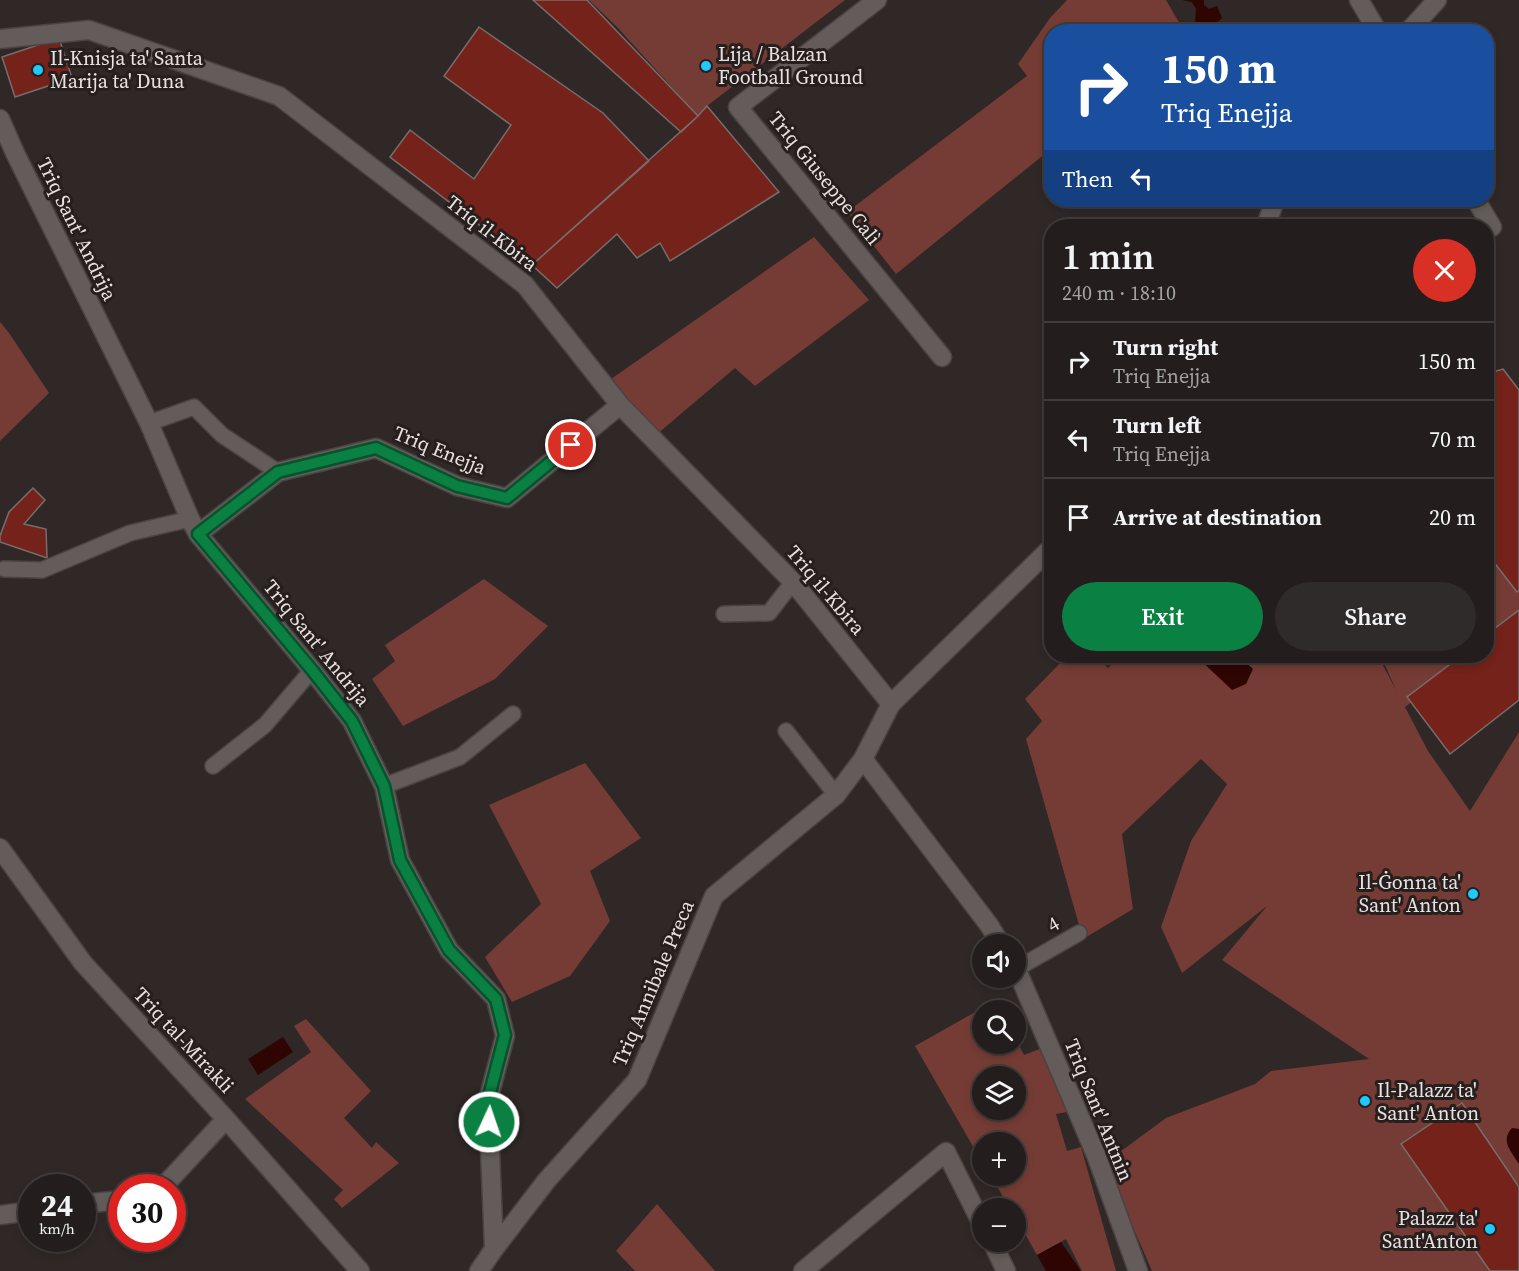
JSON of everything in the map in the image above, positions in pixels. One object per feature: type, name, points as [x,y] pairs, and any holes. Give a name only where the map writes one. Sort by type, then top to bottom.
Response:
[{"type":"street","name":"Triq Giuseppe Calì","points":[[877,0],[738,106],[942,357]]},
{"type":"street","points":[[1359,0],[1373,24]]},
{"type":"street","points":[[1415,24],[1437,0]]},
{"type":"street","name":"Triq il-Kbira","points":[[0,39],[89,30],[279,96],[525,285],[620,405],[793,582],[891,704]]},
{"type":"street","name":"Triq Sant' Andrija","points":[[0,119],[20,164],[149,423],[194,526],[352,721],[384,786],[400,860],[449,950],[496,999],[505,1035],[488,1100],[494,1249]]},
{"type":"street","name":"Triq Enejja","points":[[194,526],[278,472],[376,448],[457,486],[507,498],[620,405]]},
{"type":"street","points":[[994,934],[863,759],[891,704],[1044,555]]},
{"type":"street","name":"Triq Annibale Preca","points":[[479,1271],[547,1180],[636,1080],[714,896],[836,795],[863,759]]},
{"type":"street","name":"Triq tal-Mirakli","points":[[0,848],[82,963],[226,1119],[345,1263],[360,1271]]},
{"type":"street","name":"Triq Sant' Antnin","points":[[1024,988],[1095,1155],[1138,1271]]},
{"type":"street","points":[[175,1174],[226,1119]]},
{"type":"street","points":[[803,1271],[945,1152],[972,1205]]},
{"type":"street","points":[[0,1215],[18,1213]]},
{"type":"street","points":[[997,1252],[1006,1271]]},
{"type":"lane","points":[[149,423],[194,407],[222,435],[278,472]]},
{"type":"lane","points":[[1,567],[42,570],[130,533],[194,526]]},
{"type":"lane","points":[[724,614],[769,613],[793,582]]},
{"type":"lane","points":[[213,766],[265,725],[312,670]]},
{"type":"lane","points":[[384,786],[460,757],[513,714]]},
{"type":"lane","points":[[786,731],[836,795]]},
{"type":"lane","name":"4","points":[[1026,963],[1079,933]]},
{"type":"shaded area","name":"Lija / Balzan Football Ground","points":[[589,0],[845,0],[707,106],[698,116],[617,27]]},
{"type":"shaded area","points":[[1067,0],[1166,0],[1180,24],[1046,24]]},
{"type":"shaded area","points":[[1182,0],[1204,0],[1204,5],[1209,9],[1217,6],[1222,18],[1215,24],[1196,24],[1196,9],[1192,2]]},
{"type":"shaded area","points":[[1044,27],[1044,155],[896,274],[847,212],[1027,76],[1018,64]]},
{"type":"shaded area","points":[[814,237],[869,300],[755,386],[735,368],[656,435],[611,379]]},
{"type":"shaded area","points":[[0,322],[49,393],[0,441]]},
{"type":"shaded area","points":[[1494,558],[1519,589],[1519,621],[1494,639]]},
{"type":"shaded area","points":[[484,579],[548,626],[495,679],[403,726],[372,679],[395,661],[385,645]]},
{"type":"shaded area","points":[[1060,663],[1103,663],[1108,668],[1113,663],[1382,663],[1396,690],[1384,663],[1464,663],[1405,707],[1428,751],[1470,811],[1519,732],[1519,1271],[1152,1271],[1105,1163],[1166,1118],[1255,1084],[1271,1071],[1369,1059],[1222,960],[1267,906],[1182,973],[1161,927],[1191,841],[1227,784],[1201,759],[1122,834],[1133,909],[1083,939],[1026,739],[1042,721],[1025,699]]},
{"type":"shaded area","points":[[1203,663],[1247,663],[1253,669],[1246,684],[1232,690]]},
{"type":"shaded area","points":[[585,763],[641,838],[590,871],[610,921],[570,976],[512,1002],[485,957],[541,904],[489,805]]},
{"type":"shaded area","points":[[972,1014],[972,1054],[1024,1055],[1045,1047],[1072,1111],[1056,1114],[1067,1151],[1081,1147],[1116,1271],[1082,1271],[1066,1239],[1037,1255],[1026,1236],[1026,1198],[1004,1198],[997,1186],[1026,1186],[1026,1132],[972,1132],[972,1145],[915,1046]]},
{"type":"shaded area","points":[[306,1019],[371,1091],[344,1118],[372,1148],[376,1142],[399,1163],[342,1208],[334,1199],[343,1190],[245,1099],[311,1052],[294,1026]]},
{"type":"shaded area","points":[[283,1037],[293,1052],[258,1075],[248,1059]]},
{"type":"shaded area","points":[[1512,1128],[1519,1129],[1519,1164],[1507,1142]]},
{"type":"shaded area","points":[[657,1204],[715,1271],[635,1271],[616,1251]]},
{"type":"shaded area","points":[[1061,1242],[1081,1271],[1046,1271],[1037,1255]]},
{"type":"building","points":[[533,0],[587,0],[698,116],[681,132]]},
{"type":"building","points":[[479,27],[603,113],[649,161],[532,265],[390,157],[410,130],[474,179],[511,125],[444,76]]},
{"type":"building","name":"Il-Knisja ta' Santa Marija ta' Duna","points":[[59,38],[72,78],[15,97],[2,57]]},
{"type":"building","points":[[707,106],[779,192],[670,261],[660,243],[637,258],[617,234],[557,288],[532,265],[698,116]]},
{"type":"building","points":[[1503,369],[1519,390],[1519,591],[1517,592],[1494,562],[1494,372]]},
{"type":"building","points":[[33,488],[45,500],[24,524],[46,529],[47,558],[0,542],[9,512]]},
{"type":"building","points":[[1519,610],[1519,700],[1450,754],[1407,697],[1452,663],[1494,663],[1494,629]]},
{"type":"building","name":"Palazz ta' Sant'Anton","points":[[1462,1103],[1519,1187],[1519,1271],[1490,1271],[1401,1144]]},
{"type":"place","name":"Lija / Balzan Football Ground","points":[[706,66]]},
{"type":"place","name":"Il-Knisja ta' Santa Marija ta' Duna","points":[[38,70]]},
{"type":"place","name":"Il-Ġonna ta' Sant' Anton","points":[[1473,894]]},
{"type":"place","name":"Il-Palazz ta' Sant' Anton","points":[[1365,1101]]},
{"type":"place","name":"Palazz ta' Sant'Anton","points":[[1490,1229]]},
{"type":"route","points":[[489,1122],[488,1100],[505,1035],[496,999],[449,950],[400,860],[384,786],[352,721],[198,534],[278,472],[376,448],[457,486],[507,498],[571,445]]}]
